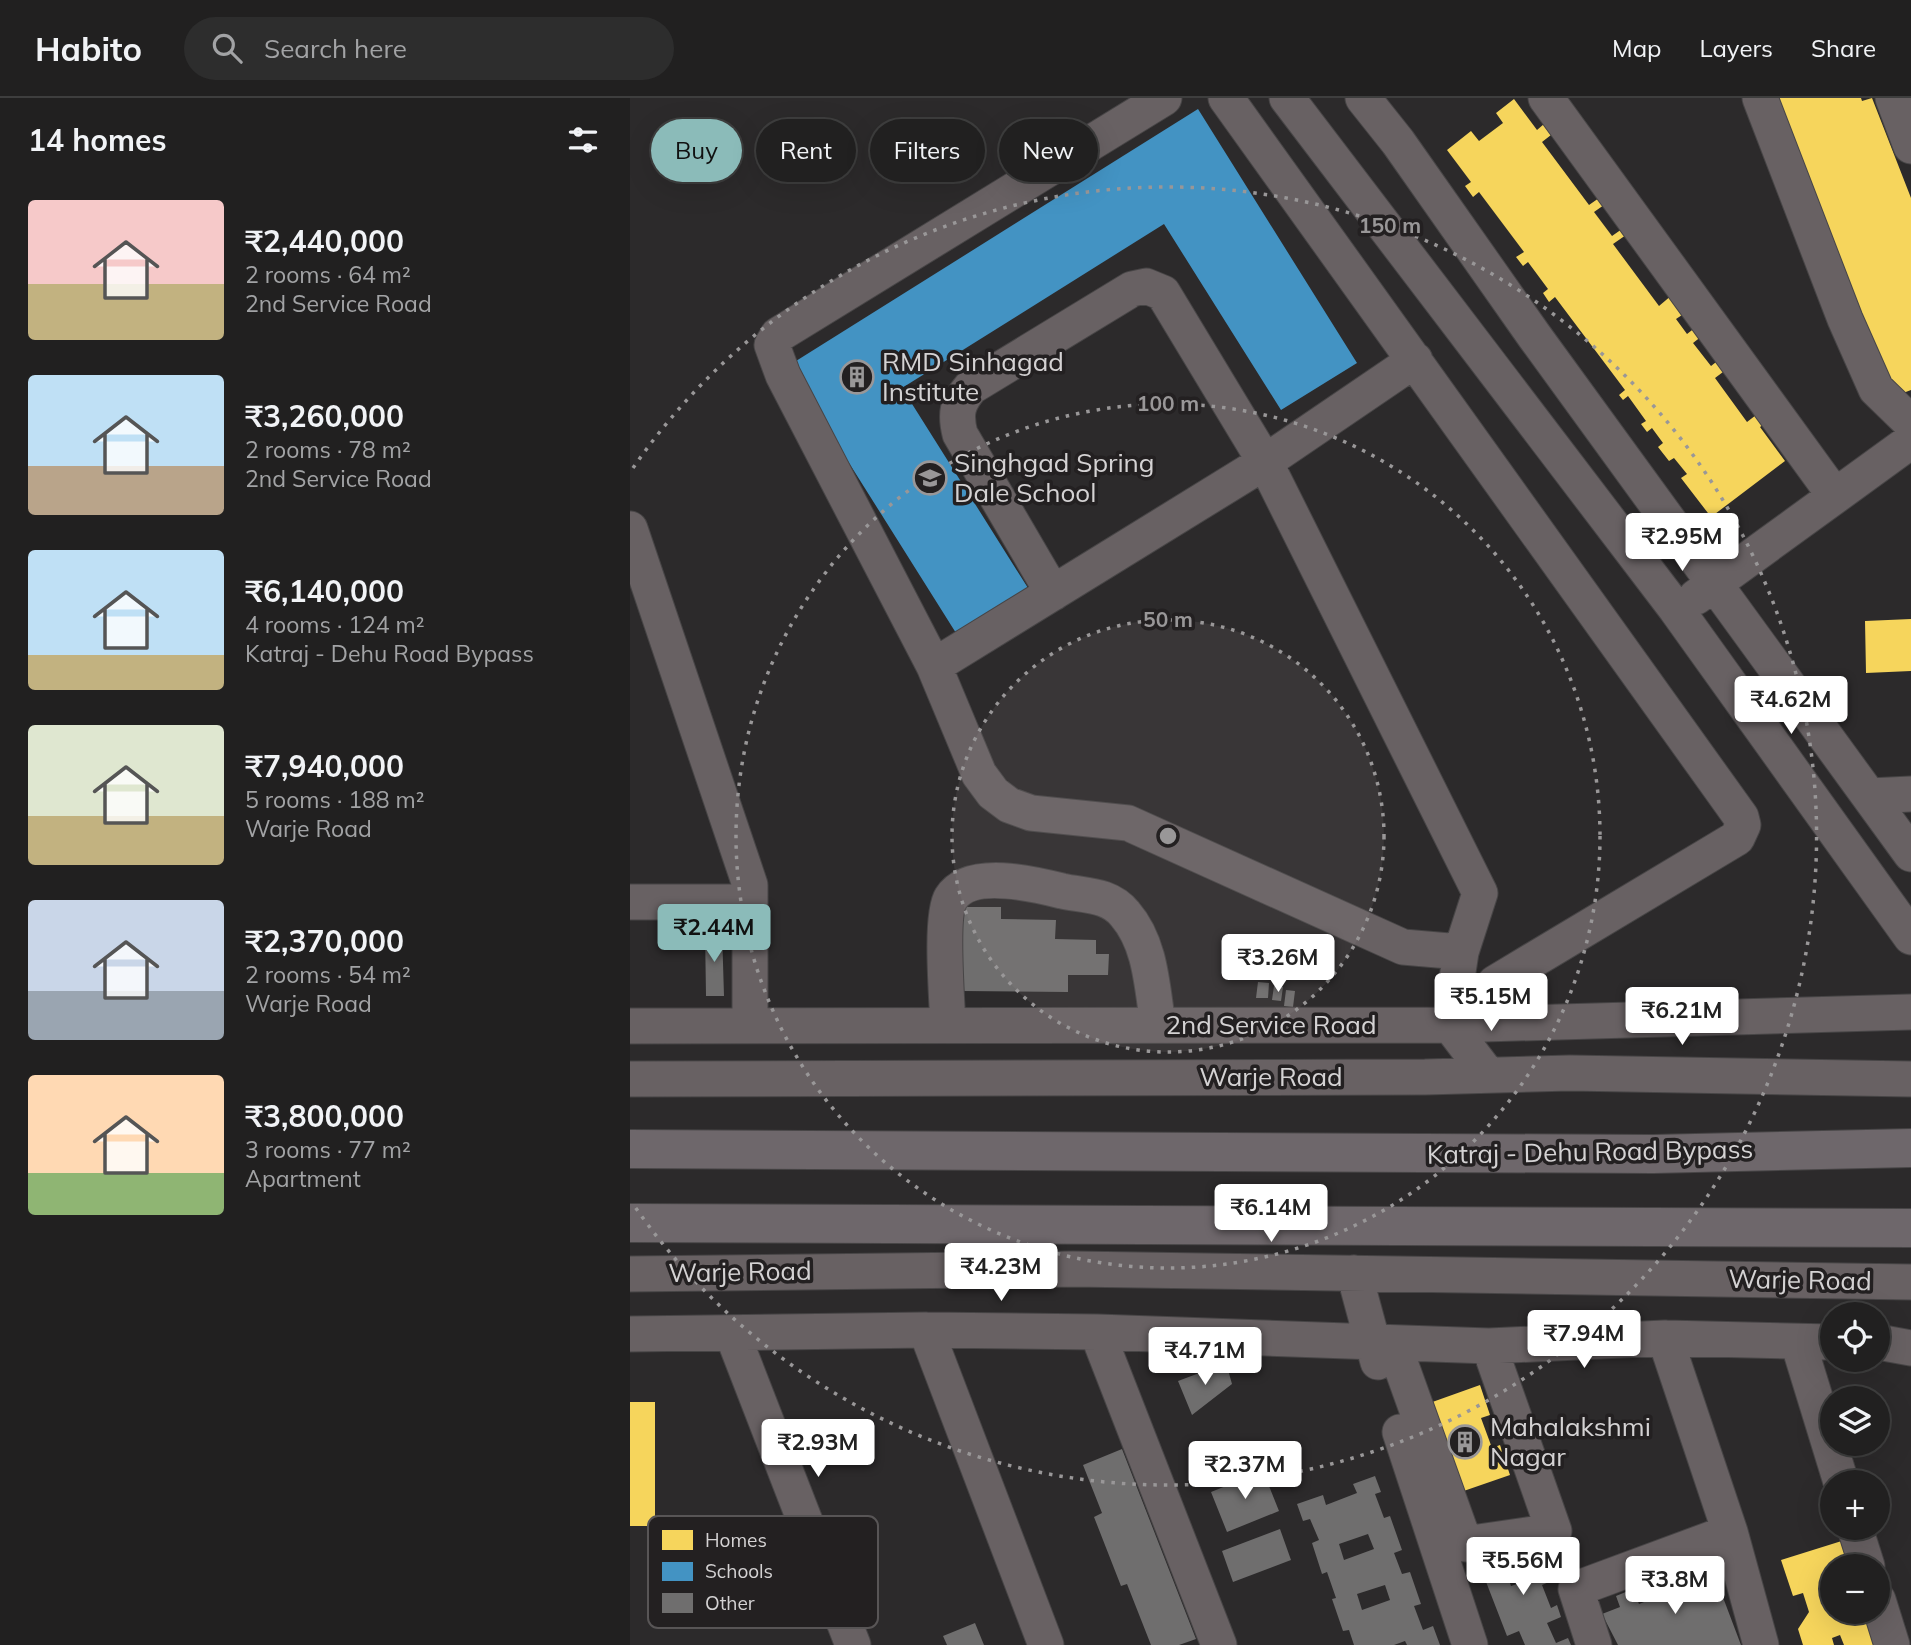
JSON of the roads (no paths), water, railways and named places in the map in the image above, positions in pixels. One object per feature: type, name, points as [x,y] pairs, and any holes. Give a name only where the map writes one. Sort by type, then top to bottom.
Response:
[{"type":"highway","name":"Katraj - Dehu Road Bypass","points":[[630,1149],[1653,1154],[1911,1148]]},
{"type":"highway","points":[[630,1223],[1911,1228]]},
{"type":"street","points":[[1164,98],[778,335],[772,345],[783,375],[934,666],[979,774],[993,793],[1009,805],[1031,813],[1128,823],[1403,947],[1461,952]]},
{"type":"street","points":[[1226,98],[1733,806],[1742,825],[1737,838],[1495,983],[1485,1024]]},
{"type":"street","points":[[1287,98],[1676,609],[1911,937]]},
{"type":"street","points":[[1363,98],[1398,142],[1716,585],[1894,795],[1911,854]]},
{"type":"street","points":[[1546,98],[1835,496]]},
{"type":"street","points":[[1759,98],[1844,319],[1876,389],[1911,424]]},
{"type":"street","points":[[1894,98],[1911,146]]},
{"type":"street","points":[[1053,593],[960,434],[955,416],[961,399],[982,380],[1132,289],[1146,286],[1163,293],[1265,462],[1480,893],[1461,952],[1450,1024],[1488,1075]]},
{"type":"street","points":[[934,666],[1265,462],[1415,360]]},
{"type":"street","points":[[1676,609],[1716,585],[1911,440]]},
{"type":"street","points":[[630,530],[750,885],[750,1026]]},
{"type":"street","points":[[948,1025],[946,918],[950,899],[962,887],[979,881],[1022,881],[1108,899],[1125,913],[1138,933],[1148,960],[1158,1025]]},
{"type":"street","points":[[630,902],[750,902]]},
{"type":"street","name":"2nd Service Road","points":[[630,1026],[1485,1024],[1911,1012]]},
{"type":"street","name":"Warje Road","points":[[630,1079],[1570,1073],[1911,1079]]},
{"type":"street","name":"Warje Road","points":[[630,1274],[1020,1269],[1911,1282]]},
{"type":"street","points":[[1353,1273],[1465,1544],[1554,1531],[1489,1346]]},
{"type":"street","points":[[926,1330],[1046,1645]]},
{"type":"street","points":[[630,1335],[926,1330],[1097,1332],[1489,1346],[1665,1338],[1820,1342]]},
{"type":"street","points":[[1097,1332],[1219,1645]]},
{"type":"street","points":[[732,1333],[803,1516]]},
{"type":"street","points":[[1665,1338],[1730,1532],[1761,1645]]},
{"type":"street","points":[[1798,1342],[1837,1470]]},
{"type":"street","points":[[1382,1343],[1470,1645]]},
{"type":"street","points":[[1890,1344],[1911,1348]]},
{"type":"street","points":[[1594,1645],[1576,1590],[1730,1532]]},
{"type":"street","points":[[1885,1624],[1892,1645]]},
{"type":"street","points":[[846,1628],[853,1645]]},
{"type":"place","name":"RMD Sinhagad Institute","points":[[857,377]]},
{"type":"place","name":"Singhgad Spring Dale School","points":[[930,478]]},
{"type":"place","name":"Mahalakshmi Nagar","points":[[1465,1442]]}]
